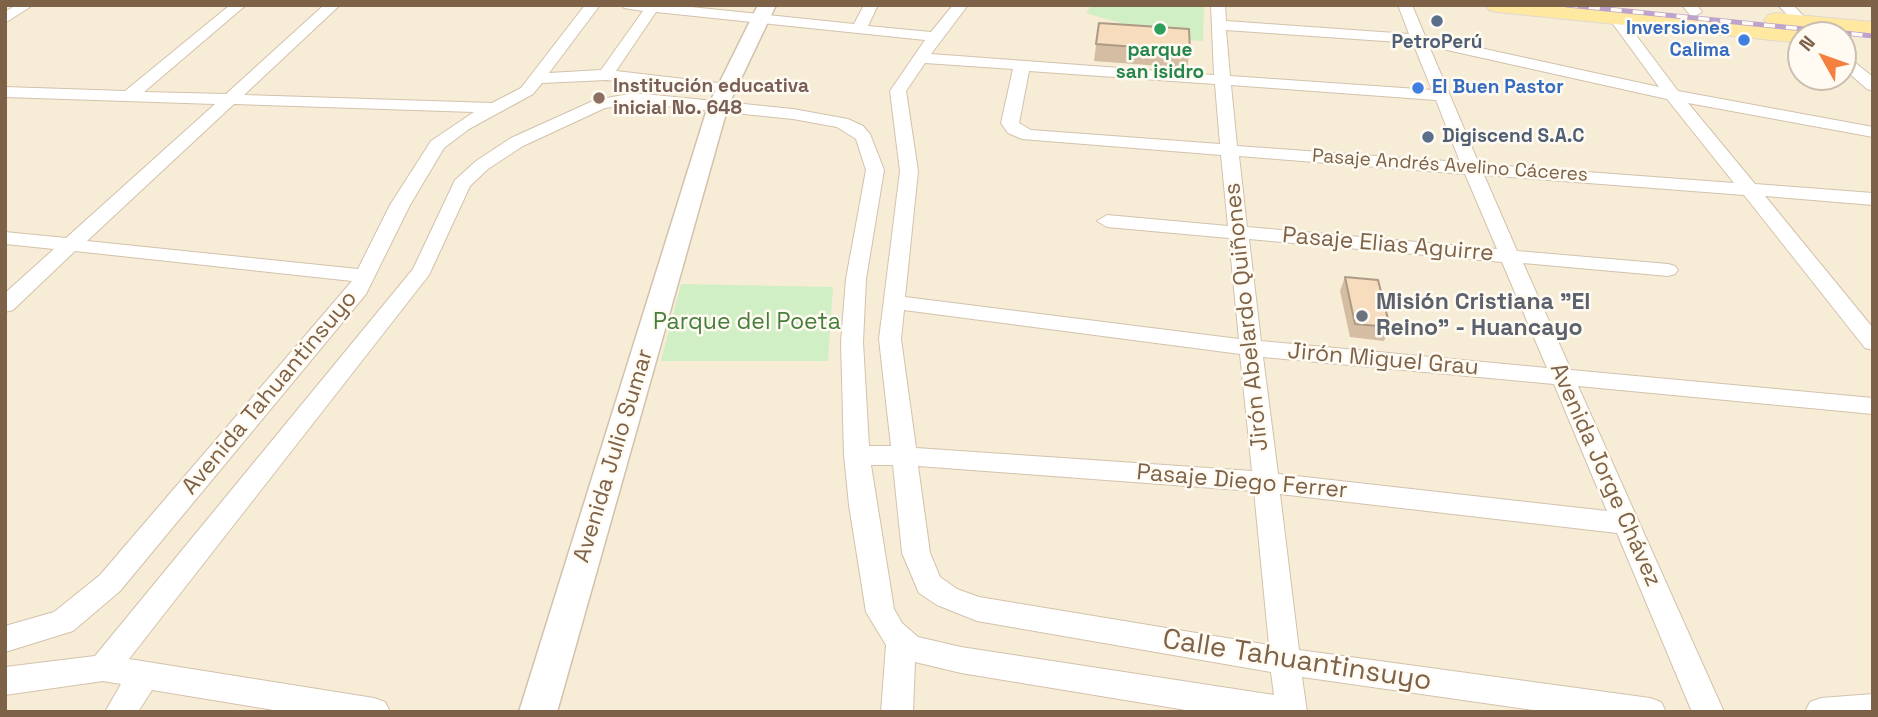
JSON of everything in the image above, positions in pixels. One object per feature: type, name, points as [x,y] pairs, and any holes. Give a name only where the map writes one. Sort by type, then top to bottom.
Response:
[{"type":"main road","points":[[1497,5],[1617,11],[1787,28]]},
{"type":"main road","points":[[1617,11],[1692,9],[1787,26]]},
{"type":"street","points":[[5,19],[26,5]]},
{"type":"street","points":[[131,94],[239,5]]},
{"type":"street","points":[[5,305],[333,5]]},
{"type":"street","points":[[5,92],[131,94],[495,108],[527,91],[593,5]]},
{"type":"street","points":[[629,5],[764,12],[859,29],[935,37]]},
{"type":"street","points":[[859,29],[871,5]]},
{"type":"street","points":[[904,456],[890,339],[909,171],[899,113],[898,90],[961,5]]},
{"type":"street","name":"Avenida Jorge Chávez","points":[[1405,5],[1471,167],[1708,712]]},
{"type":"street","points":[[1785,5],[1796,21]]},
{"type":"street","points":[[606,75],[652,8]]},
{"type":"street","points":[[1617,11],[1673,95],[1873,343]]},
{"type":"street","name":"Avenida Julio Sumar","points":[[538,712],[722,97],[764,12]]},
{"type":"street","points":[[1218,15],[1419,39],[1673,95],[1873,132]]},
{"type":"street","name":"Jirón Abelardo Quiñones","points":[[1218,15],[1229,149],[1290,712]]},
{"type":"street","points":[[921,58],[1441,96]]},
{"type":"street","name":"Pasaje Andrés Avelino Cáceres","points":[[1022,66],[1010,123],[1014,129],[1028,135],[1873,199]]},
{"type":"street","points":[[1857,72],[1873,86]]},
{"type":"street","points":[[537,78],[606,75],[842,123],[857,130],[864,138],[875,170],[856,279],[852,342],[857,455],[862,505],[880,612],[892,632],[910,648],[961,660],[1290,712]]},
{"type":"street","points":[[103,668],[422,271],[462,184],[482,164],[517,142],[576,113],[621,99],[722,97]]},
{"type":"street","name":"Avenida Tahuantinsuyo","points":[[5,639],[64,622],[110,583],[359,289],[400,205],[438,145],[463,125],[495,108]]},
{"type":"street","name":"Pasaje Elias Aguirre","points":[[1107,220],[1668,270]]},
{"type":"street","points":[[5,238],[365,276]]},
{"type":"street","name":"Jirón Miguel Grau","points":[[894,302],[1252,348],[1562,375],[1873,407]]},
{"type":"street","name":"Pasaje Diego Ferrer","points":[[857,455],[904,456],[1265,482],[1627,524]]},
{"type":"street","name":"Calle Tahuantinsuyo","points":[[904,456],[916,553],[929,585],[947,597],[976,609],[1285,661],[1650,712]]},
{"type":"street","points":[[897,712],[901,640]]},
{"type":"street","points":[[5,681],[103,668],[312,707],[374,712]]},
{"type":"street","points":[[121,712],[144,675]]},
{"type":"street","points":[[1821,712],[1873,708]]},
{"type":"shaded area","points":[[5,5],[1873,5],[1873,712],[5,712]]},
{"type":"green space","name":"parque san isidro","points":[[1092,5],[1204,5],[1203,41],[1113,35],[1121,23],[1086,13]]},
{"type":"green space","name":"Parque del Poeta","points":[[681,284],[833,287],[828,361],[661,361]]},
{"type":"building","points":[[1099,23],[1189,29],[1190,51],[1096,44]]},
{"type":"building","points":[[1345,277],[1378,280],[1390,327],[1355,324]]},
{"type":"railway","points":[[1567,5],[1873,36]]},
{"type":"place","name":"PetroPerú","points":[[1437,21]]},
{"type":"place","name":"parque san isidro","points":[[1160,29]]},
{"type":"place","name":"Inversiones Calima","points":[[1744,40]]},
{"type":"place","name":"El Buen Pastor","points":[[1418,88]]},
{"type":"place","name":"Institución educativa inicial No. 648","points":[[599,98]]},
{"type":"place","name":"Digiscend S.A.C","points":[[1428,137]]},
{"type":"place","name":"Misión Cristiana \"El Reino\" - Huancayo","points":[[1362,316]]}]
